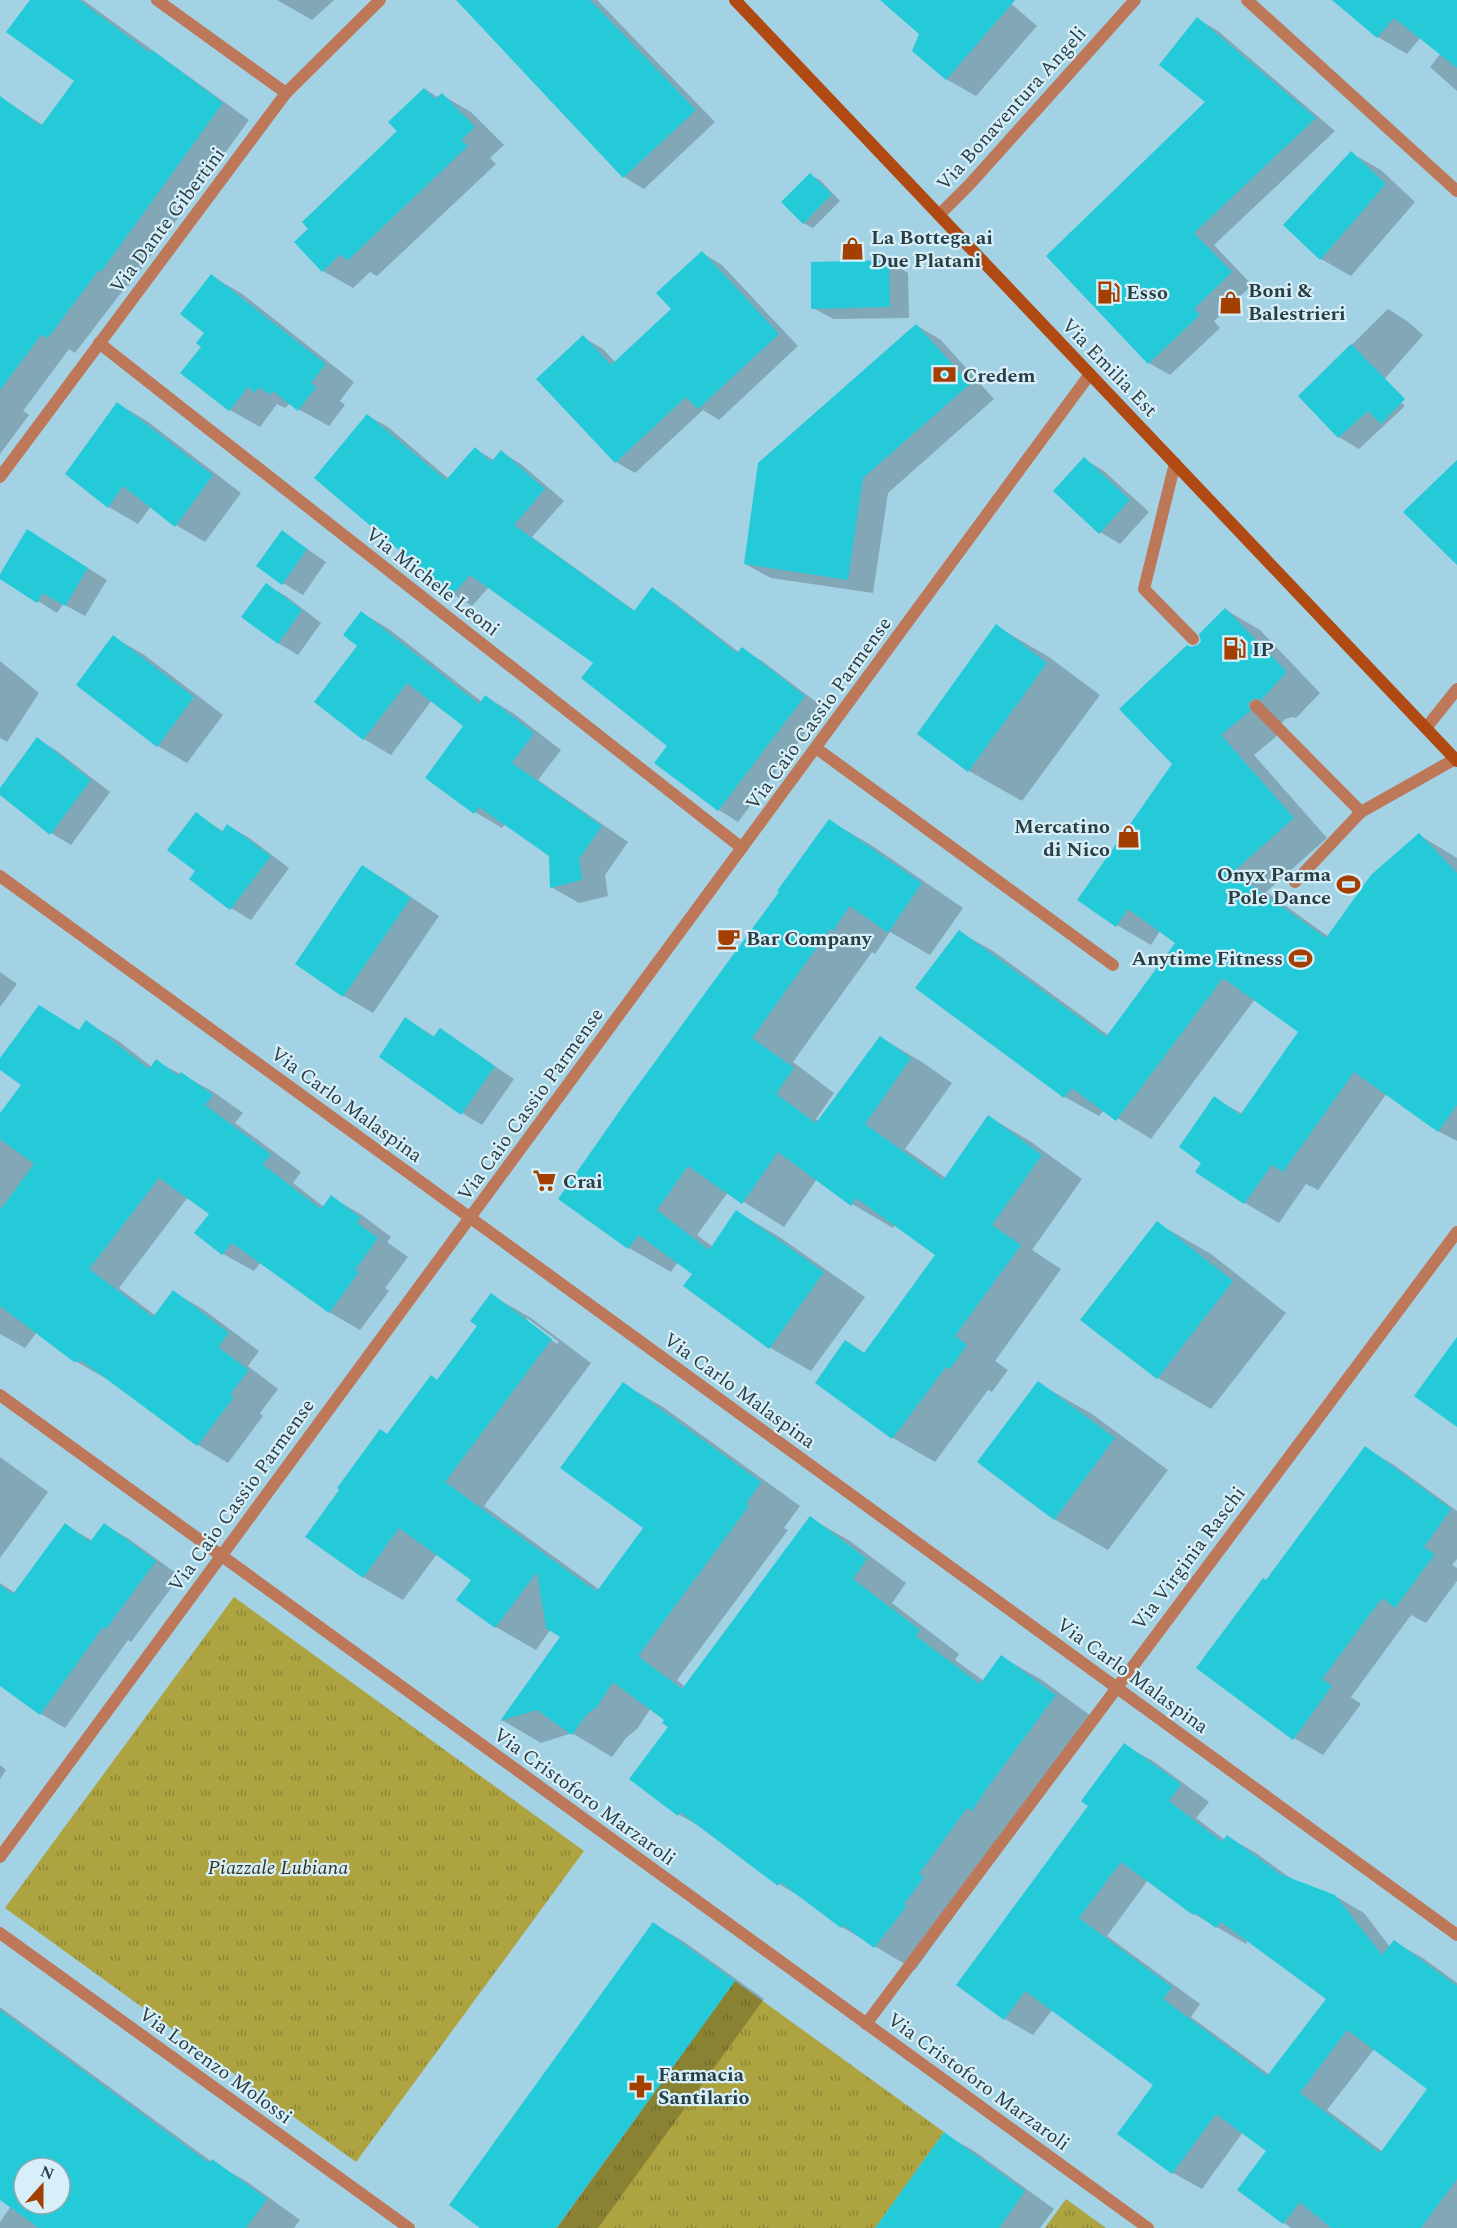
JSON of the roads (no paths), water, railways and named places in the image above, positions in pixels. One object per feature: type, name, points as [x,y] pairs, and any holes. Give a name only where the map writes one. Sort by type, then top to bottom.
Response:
[{"type":"main road","name":"Via Emilia Est","points":[[735,0],[1456,760]]},
{"type":"street","points":[[158,0],[286,93]]},
{"type":"street","name":"Via Dante Gibertini","points":[[0,477],[286,93],[380,0]]},
{"type":"street","name":"Via Bonaventura Angeli","points":[[939,214],[970,184],[1135,0]]},
{"type":"street","points":[[1247,0],[1457,191]]},
{"type":"street","name":"Via Michele Leoni","points":[[99,343],[742,848]]},
{"type":"street","name":"Via Caio Cassio Parmense","points":[[0,1857],[1090,374]]},
{"type":"street","points":[[1175,463],[1144,589],[1193,639]]},
{"type":"street","points":[[1426,728],[1457,689]]},
{"type":"street","points":[[1256,706],[1361,812]]},
{"type":"street","points":[[816,748],[1113,965]]},
{"type":"street","points":[[1295,882],[1361,812],[1456,760]]},
{"type":"street","name":"Via Carlo Malaspina","points":[[0,876],[1457,1935]]},
{"type":"street","name":"Via Virginia Raschi","points":[[866,2024],[1457,1232]]},
{"type":"street","name":"Via Cristoforo Marzaroli","points":[[0,1395],[1148,2228]]},
{"type":"street","name":"Via Lorenzo Molossi","points":[[0,1933],[409,2228]]},
{"type":"place","name":"La Bottega ai Due Platani","points":[[853,248]]},
{"type":"place","name":"Esso","points":[[1108,292]]},
{"type":"place","name":"Boni & Balestrieri","points":[[1230,302]]},
{"type":"place","name":"Credem","points":[[945,375]]},
{"type":"place","name":"IP","points":[[1234,649]]},
{"type":"place","name":"Mercatino di Nico","points":[[1128,837]]},
{"type":"place","name":"Onyx Parma Pole Dance","points":[[1349,885]]},
{"type":"place","name":"Bar Company","points":[[728,938]]},
{"type":"place","name":"Anytime Fitness","points":[[1301,958]]},
{"type":"place","name":"Crai","points":[[545,1181]]},
{"type":"place","name":"Farmacia Santilario","points":[[640,2086]]},
{"type":"park label","name":"Piazzale Lubiana","points":[[278,1867]]}]
